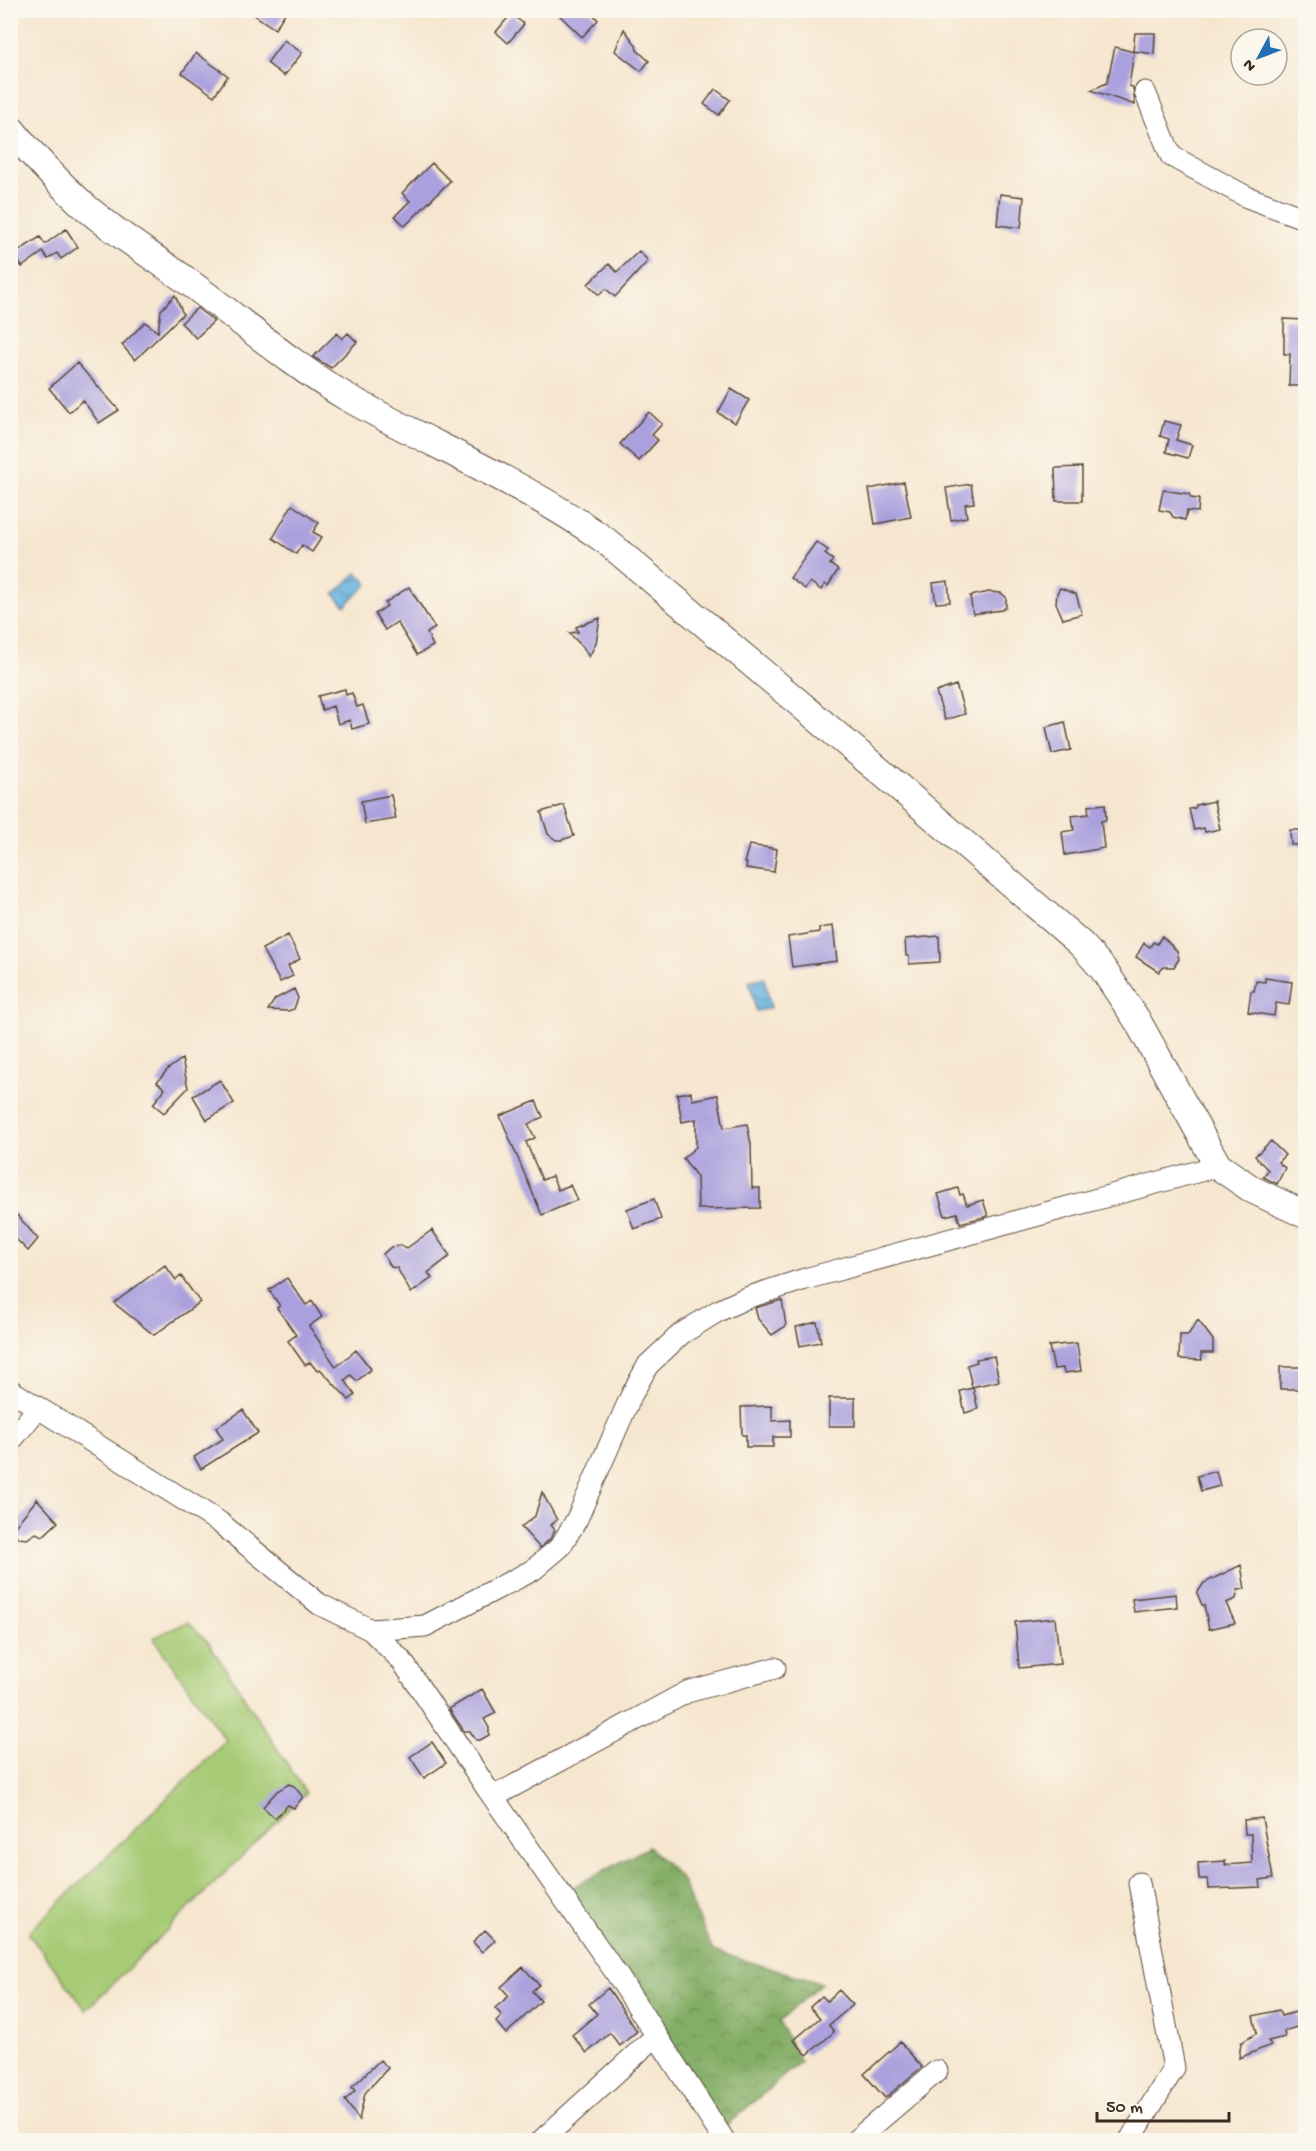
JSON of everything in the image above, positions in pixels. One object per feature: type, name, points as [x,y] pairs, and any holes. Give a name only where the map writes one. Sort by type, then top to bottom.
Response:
[{"type":"main road","points":[[10,128],[33,156],[82,205],[201,291],[283,355],[343,395],[542,500],[606,541],[900,788],[1082,945],[1103,969],[1137,1020],[1218,1166],[1253,1190],[1305,1215]]},
{"type":"street","points":[[1145,92],[1171,156],[1247,197],[1305,219]]},
{"type":"street","points":[[371,1630],[409,1629],[425,1626],[533,1570],[560,1547],[577,1519],[631,1396],[648,1365],[681,1334],[718,1311],[746,1298],[804,1279],[1218,1166]]},
{"type":"street","points":[[10,1390],[219,1522],[319,1604],[371,1630],[402,1660],[493,1797],[616,1972],[724,2140]]},
{"type":"street","points":[[10,1442],[38,1408]]},
{"type":"street","points":[[493,1797],[687,1692],[775,1668]]},
{"type":"street","points":[[1130,2140],[1173,2068],[1139,1883]]},
{"type":"street","points":[[543,2140],[656,2036]]},
{"type":"street","points":[[856,2140],[937,2071]]},
{"type":"green space","points":[[188,1622],[209,1643],[306,1793],[86,2010],[28,1933],[226,1741],[153,1638]]},
{"type":"green space","points":[[649,1847],[680,1877],[713,1951],[821,1983],[779,2022],[800,2062],[724,2127],[569,1889]]},
{"type":"water","points":[[357,573],[368,584],[345,606],[334,594]]},
{"type":"water","points":[[764,977],[771,1008],[756,1011],[749,981]]},
{"type":"building","points":[[247,10],[287,10],[275,29]]},
{"type":"building","points":[[554,10],[590,10],[598,20],[582,37]]},
{"type":"building","points":[[511,14],[524,24],[508,43],[496,32]]},
{"type":"building","points":[[624,29],[637,50],[649,61],[641,71],[615,51]]},
{"type":"building","points":[[1135,33],[1155,33],[1154,54],[1133,51]]},
{"type":"building","points":[[284,40],[302,53],[284,76],[267,63]]},
{"type":"building","points":[[1115,47],[1134,52],[1129,86],[1133,87],[1135,105],[1091,90],[1107,83]]},
{"type":"building","points":[[196,53],[228,76],[214,96],[182,73]]},
{"type":"building","points":[[715,89],[730,100],[719,115],[704,104]]},
{"type":"building","points":[[432,163],[450,181],[405,226],[395,216],[410,201],[402,193]]},
{"type":"building","points":[[1000,194],[1024,197],[1021,228],[997,225]]},
{"type":"building","points":[[66,229],[78,247],[61,259],[57,253],[48,259],[43,252],[22,267],[14,254],[40,237],[45,244]]},
{"type":"building","points":[[639,251],[648,261],[615,297],[606,289],[599,295],[588,284],[609,264],[617,272]]},
{"type":"building","points":[[175,295],[183,314],[135,360],[122,345],[145,322],[158,332],[161,310]]},
{"type":"building","points":[[197,308],[214,321],[196,338],[181,323]]},
{"type":"building","points":[[1284,319],[1305,320],[1305,386],[1289,386],[1290,354],[1284,354]]},
{"type":"building","points":[[337,333],[342,339],[348,333],[357,342],[331,368],[313,357]]},
{"type":"building","points":[[77,363],[119,410],[99,423],[83,400],[69,412],[49,388]]},
{"type":"building","points":[[731,389],[749,400],[735,423],[718,413]]},
{"type":"building","points":[[649,412],[662,424],[652,435],[658,440],[639,461],[620,444]]},
{"type":"building","points":[[1164,421],[1181,425],[1176,440],[1192,445],[1188,458],[1166,452],[1169,439],[1160,436]]},
{"type":"building","points":[[1082,467],[1082,501],[1056,501],[1055,468]]},
{"type":"building","points":[[904,482],[911,517],[875,524],[869,489]]},
{"type":"building","points":[[971,484],[974,503],[965,504],[967,517],[951,520],[946,488]]},
{"type":"building","points":[[1163,490],[1189,494],[1191,498],[1199,499],[1198,512],[1187,511],[1185,520],[1173,517],[1170,512],[1159,510]]},
{"type":"building","points":[[292,505],[319,523],[313,532],[322,537],[312,552],[302,545],[296,554],[273,538]]},
{"type":"building","points":[[816,542],[828,550],[825,554],[833,560],[830,564],[838,570],[828,586],[825,584],[821,590],[810,582],[805,589],[790,578]]},
{"type":"building","points":[[948,581],[950,602],[936,603],[933,583]]},
{"type":"building","points":[[409,587],[435,628],[427,633],[433,646],[417,655],[397,622],[385,630],[375,614],[387,606],[385,603]]},
{"type":"building","points":[[1060,588],[1076,594],[1082,614],[1063,619],[1056,603]]},
{"type":"building","points":[[989,592],[1001,593],[1006,597],[1006,607],[1002,610],[973,614],[970,596]]},
{"type":"building","points":[[600,618],[596,643],[589,657],[569,633],[578,632],[576,627]]},
{"type":"building","points":[[956,685],[965,714],[945,720],[936,692]]},
{"type":"building","points":[[345,689],[346,695],[352,693],[357,707],[363,705],[369,724],[352,729],[350,720],[338,724],[333,706],[322,710],[318,696]]},
{"type":"building","points":[[1065,722],[1071,750],[1052,754],[1046,727]]},
{"type":"building","points":[[391,795],[396,819],[365,824],[361,801]]},
{"type":"building","points":[[1214,801],[1220,829],[1205,832],[1204,828],[1194,830],[1189,809]]},
{"type":"building","points":[[1105,804],[1106,820],[1101,821],[1104,848],[1065,855],[1062,832],[1074,830],[1072,816],[1089,814],[1088,806]]},
{"type":"building","points":[[564,805],[574,836],[556,840],[548,834],[541,812]]},
{"type":"building","points":[[1290,830],[1305,830],[1305,845],[1291,845]]},
{"type":"building","points":[[749,845],[777,849],[774,872],[746,868],[747,863],[744,863]]},
{"type":"building","points":[[833,926],[837,961],[792,967],[788,937],[819,932],[819,928]]},
{"type":"building","points":[[288,935],[300,959],[288,966],[293,976],[280,982],[262,949]]},
{"type":"building","points":[[939,936],[940,962],[909,964],[905,939]]},
{"type":"building","points":[[1162,936],[1177,951],[1179,959],[1174,967],[1164,967],[1159,972],[1136,957],[1144,943],[1150,947],[1153,942],[1157,944]]},
{"type":"building","points":[[1265,978],[1292,982],[1289,1005],[1276,1003],[1274,1016],[1248,1012],[1251,991],[1254,991],[1256,981],[1265,982]]},
{"type":"building","points":[[294,989],[298,998],[294,1009],[268,1010],[275,999]]},
{"type":"building","points":[[182,1059],[188,1088],[164,1113],[153,1104],[165,1089],[157,1082],[168,1069]]},
{"type":"building","points":[[220,1080],[234,1103],[207,1120],[193,1096]]},
{"type":"building","points":[[691,1092],[692,1100],[718,1095],[724,1128],[747,1124],[751,1144],[752,1188],[760,1188],[760,1208],[698,1209],[697,1177],[683,1158],[696,1147],[696,1119],[682,1122],[677,1094]]},
{"type":"building","points":[[536,1101],[543,1117],[528,1124],[535,1138],[526,1142],[542,1180],[552,1176],[558,1190],[570,1185],[577,1200],[542,1215],[500,1116]]},
{"type":"building","points":[[1271,1141],[1285,1155],[1278,1162],[1285,1168],[1277,1184],[1263,1177],[1268,1170],[1255,1156]]},
{"type":"building","points":[[958,1188],[967,1205],[983,1200],[988,1216],[960,1223],[957,1213],[945,1216],[938,1194]]},
{"type":"building","points":[[654,1199],[661,1219],[634,1229],[627,1209]]},
{"type":"building","points":[[10,1207],[38,1239],[28,1251],[10,1233]]},
{"type":"building","points":[[432,1230],[450,1256],[428,1273],[432,1278],[411,1293],[397,1268],[391,1267],[383,1254],[391,1247],[400,1245],[407,1248]]},
{"type":"building","points":[[165,1265],[176,1280],[181,1276],[200,1302],[154,1335],[114,1303]]},
{"type":"building","points":[[287,1278],[306,1305],[312,1301],[322,1317],[309,1326],[336,1367],[356,1350],[371,1369],[357,1381],[351,1375],[345,1380],[355,1395],[349,1400],[320,1369],[317,1371],[310,1362],[305,1365],[288,1341],[296,1335],[277,1308],[280,1306],[269,1290]]},
{"type":"building","points":[[782,1300],[786,1326],[772,1335],[758,1319],[755,1308]]},
{"type":"building","points":[[1198,1320],[1213,1340],[1213,1353],[1201,1353],[1202,1360],[1179,1359],[1180,1335],[1188,1335]]},
{"type":"building","points":[[817,1322],[821,1342],[800,1346],[796,1327]]},
{"type":"building","points":[[1077,1343],[1081,1371],[1064,1373],[1063,1368],[1054,1369],[1049,1346]]},
{"type":"building","points":[[994,1356],[999,1381],[972,1387],[967,1365],[977,1362],[976,1359]]},
{"type":"building","points":[[1280,1367],[1302,1367],[1302,1389],[1280,1389]]},
{"type":"building","points":[[973,1388],[978,1409],[965,1413],[960,1391]]},
{"type":"building","points":[[829,1398],[855,1398],[855,1426],[829,1426]]},
{"type":"building","points":[[772,1406],[772,1421],[790,1420],[790,1437],[773,1437],[773,1447],[746,1447],[746,1435],[742,1435],[741,1407]]},
{"type":"building","points":[[243,1410],[258,1433],[201,1469],[194,1457],[223,1439],[216,1428]]},
{"type":"building","points":[[1216,1471],[1220,1486],[1201,1491],[1197,1476]]},
{"type":"building","points":[[542,1492],[557,1520],[551,1525],[555,1530],[550,1539],[540,1548],[521,1527],[535,1516]]},
{"type":"building","points":[[37,1499],[58,1522],[43,1536],[36,1533],[27,1539],[19,1538],[11,1531]]},
{"type":"building","points":[[1241,1565],[1245,1589],[1238,1590],[1236,1599],[1226,1603],[1235,1623],[1209,1629],[1204,1605],[1197,1593],[1204,1583]]},
{"type":"building","points":[[1176,1594],[1177,1607],[1134,1612],[1132,1599]]},
{"type":"building","points":[[1055,1618],[1060,1664],[1019,1668],[1015,1622]]},
{"type":"building","points":[[482,1689],[496,1713],[484,1719],[489,1728],[489,1735],[476,1740],[470,1731],[464,1731],[449,1709]]},
{"type":"building","points":[[432,1742],[446,1763],[424,1778],[410,1757]]},
{"type":"building","points":[[289,1784],[294,1786],[303,1797],[294,1808],[288,1805],[275,1818],[263,1807],[277,1791]]},
{"type":"building","points":[[1262,1818],[1273,1878],[1260,1880],[1261,1887],[1209,1889],[1208,1879],[1199,1879],[1198,1863],[1225,1861],[1225,1865],[1252,1863],[1251,1834],[1245,1834],[1244,1820]]},
{"type":"building","points":[[485,1930],[495,1940],[482,1952],[473,1942]]},
{"type":"building","points":[[523,1967],[539,1985],[532,1991],[541,2001],[506,2034],[496,2022],[502,2016],[495,2008],[509,1996],[501,1987]]},
{"type":"building","points":[[608,1988],[637,2031],[620,2046],[610,2033],[587,2053],[572,2035],[597,2014],[589,2004]]},
{"type":"building","points":[[839,1990],[853,2005],[829,2025],[834,2032],[807,2055],[794,2040],[820,2018],[810,2007],[822,1996],[827,2001]]},
{"type":"building","points":[[1279,2010],[1281,2016],[1296,2012],[1300,2026],[1284,2031],[1285,2037],[1268,2041],[1271,2045],[1239,2058],[1241,2043],[1257,2033],[1253,2016]]},
{"type":"building","points":[[900,2042],[922,2067],[885,2098],[864,2074]]},
{"type":"building","points":[[380,2060],[388,2068],[365,2093],[359,2120],[345,2100],[355,2091],[352,2087]]}]
